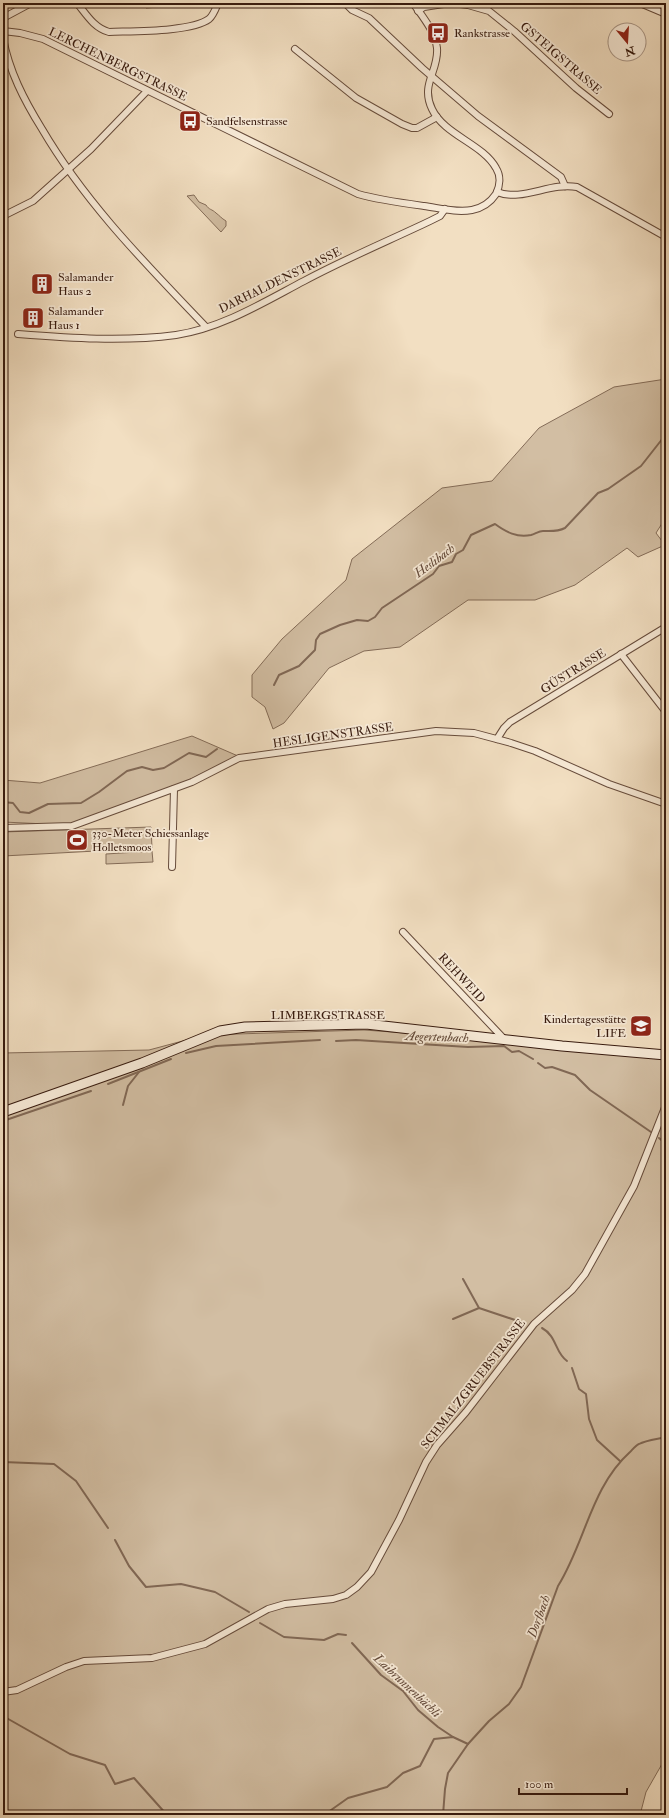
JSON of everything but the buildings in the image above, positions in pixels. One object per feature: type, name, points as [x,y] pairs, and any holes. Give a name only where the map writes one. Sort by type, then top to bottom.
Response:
[{"type":"street","points":[[3,18],[31,3]]},
{"type":"street","points":[[77,3],[96,26],[109,32],[163,29],[195,25],[209,19],[218,3]]},
{"type":"street","points":[[345,3],[352,10],[369,18],[430,75],[478,116],[561,177],[565,186]]},
{"type":"street","points":[[413,3],[431,29],[437,48],[436,59],[430,75],[428,96],[429,103],[437,117],[493,163],[499,177],[497,192],[512,195],[565,186],[581,189],[666,236]]},
{"type":"street","name":"GSTEIGSTRASSE","points":[[418,11],[429,6],[452,3],[468,5],[489,11],[514,31],[576,88],[609,114]]},
{"type":"street","points":[[640,3],[666,14]]},
{"type":"street","name":"LERCHENBERGSTRASSE","points":[[3,31],[20,32],[43,39],[358,194],[379,199],[465,211],[478,208],[489,203],[497,192]]},
{"type":"street","points":[[3,38],[8,58],[24,100],[68,169],[122,238],[206,327]]},
{"type":"street","points":[[295,49],[356,98],[402,124],[412,128],[418,128],[437,117]]},
{"type":"street","points":[[3,216],[33,201],[91,149],[147,91]]},
{"type":"street","name":"DARHALDENSTRASSE","points":[[18,334],[102,339],[176,334],[206,327],[236,316],[305,280],[430,221],[440,216],[446,209]]},
{"type":"street","name":"GÜSTRASSE","points":[[497,739],[510,722],[666,627]]},
{"type":"street","points":[[621,654],[666,712]]},
{"type":"street","name":"HESLIGENSTRASSE","points":[[3,828],[72,826],[192,782],[239,758],[436,731],[474,733],[497,739],[534,751],[610,784],[666,804]]},
{"type":"street","points":[[172,867],[174,789]]},
{"type":"street","name":"REHWEID","points":[[404,932],[505,1040]]},
{"type":"street","name":"LIMBERGSTRASSE","points":[[3,1112],[142,1063],[220,1031],[245,1027],[366,1024],[666,1056]]},
{"type":"street","name":"SCHMALZGRUEBSTRASSE","points":[[3,1692],[17,1690],[66,1667],[84,1661],[152,1658],[205,1644],[268,1610],[285,1604],[333,1599],[346,1595],[357,1587],[371,1572],[399,1520],[426,1462],[437,1446],[466,1412],[534,1324],[572,1290],[585,1274],[634,1186],[666,1105]]},
{"type":"shaded area","points":[[144,3],[159,3],[159,7],[146,8]]},
{"type":"shaded area","points":[[194,195],[199,202],[206,205],[226,221],[226,226],[221,232],[187,196]]},
{"type":"shaded area","points":[[666,379],[666,517],[656,533],[665,545],[638,557],[627,548],[575,585],[535,600],[468,600],[400,647],[364,651],[329,668],[284,723],[273,729],[265,707],[252,697],[252,675],[282,639],[346,580],[352,559],[442,488],[492,481],[539,428],[614,387]]},
{"type":"shaded area","points":[[192,736],[238,756],[187,781],[68,825],[3,822],[3,780],[40,783]]},
{"type":"shaded area","name":"330-Meter Schiessanlage Holletsmoos","points":[[151,827],[152,848],[3,856],[3,832]]},
{"type":"shaded area","points":[[152,851],[153,862],[106,864],[106,854]]},
{"type":"shaded area","points":[[364,1030],[505,1040],[666,1055],[666,1757],[646,1792],[640,1815],[3,1815],[3,1053],[149,1050],[205,1035]]},
{"type":"waterway","name":"Heslibach","points":[[274,685],[279,675],[299,666],[315,650],[316,640],[320,634],[340,625],[357,620],[368,621],[375,617],[382,608],[433,574],[439,566],[452,562],[456,554],[463,550],[471,535],[495,524],[503,530],[521,536],[531,535],[542,531],[557,531],[565,528],[598,493],[608,489],[641,466],[666,436]]},
{"type":"waterway","name":"Heslibach","points":[[3,802],[13,803],[20,812],[29,813],[48,804],[81,803],[99,792],[127,771],[142,767],[153,770],[164,768],[189,753],[206,757],[217,749]]},
{"type":"waterway","name":"Aegertenbach","points":[[186,1053],[216,1046],[320,1040]]},
{"type":"waterway","name":"Aegertenbach","points":[[336,1041],[356,1040],[468,1047],[504,1046],[512,1052],[519,1051],[533,1059]]},
{"type":"waterway","points":[[108,1084],[171,1059]]},
{"type":"waterway","name":"Aegertenbach","points":[[538,1063],[545,1068],[552,1067],[575,1075],[590,1090],[651,1132]]},
{"type":"waterway","points":[[123,1105],[128,1086],[139,1072]]},
{"type":"waterway","points":[[3,1121],[91,1091]]},
{"type":"waterway","name":"Aegertenbach","points":[[659,1138],[666,1144]]},
{"type":"waterway","points":[[463,1279],[479,1308],[524,1323]]},
{"type":"waterway","points":[[453,1319],[479,1308]]},
{"type":"waterway","points":[[542,1328],[551,1335],[560,1354],[567,1361]]},
{"type":"waterway","points":[[572,1368],[579,1389],[586,1394],[589,1419],[597,1440],[620,1461]]},
{"type":"waterway","name":"Dorfbach","points":[[443,1815],[448,1773],[468,1744],[489,1721],[509,1704],[521,1687],[558,1586],[575,1552],[597,1498],[606,1482],[617,1466],[637,1445],[666,1437]]},
{"type":"waterway","name":"Laibrunnenbächli","points":[[3,1462],[54,1464],[76,1481],[108,1528]]},
{"type":"waterway","name":"Laibrunnenbächli","points":[[115,1540],[129,1566],[146,1587],[181,1584],[215,1592],[249,1612]]},
{"type":"waterway","name":"Laibrunnenbächli","points":[[260,1623],[284,1637],[324,1640],[338,1634],[346,1635]]},
{"type":"waterway","name":"Laibrunnenbächli","points":[[352,1643],[381,1675],[403,1691],[418,1710],[438,1727],[453,1737]]},
{"type":"waterway","points":[[3,1716],[70,1754],[105,1765],[115,1784],[134,1778],[167,1815]]},
{"type":"waterway","points":[[324,1815],[348,1798],[387,1787],[403,1773],[420,1766],[434,1739],[453,1737],[468,1744]]},
{"type":"place","name":"Rankstrasse","points":[[438,33]]},
{"type":"place","name":"Sandfelsenstrasse","points":[[190,121]]},
{"type":"place","name":"Salamander Haus 2","points":[[42,284]]},
{"type":"place","name":"Salamander Haus 1","points":[[33,318]]},
{"type":"place","name":"330-Meter Schiessanlage Holletsmoos","points":[[77,840]]},
{"type":"place","name":"Kindertagesstätte LIFE","points":[[641,1026]]}]
